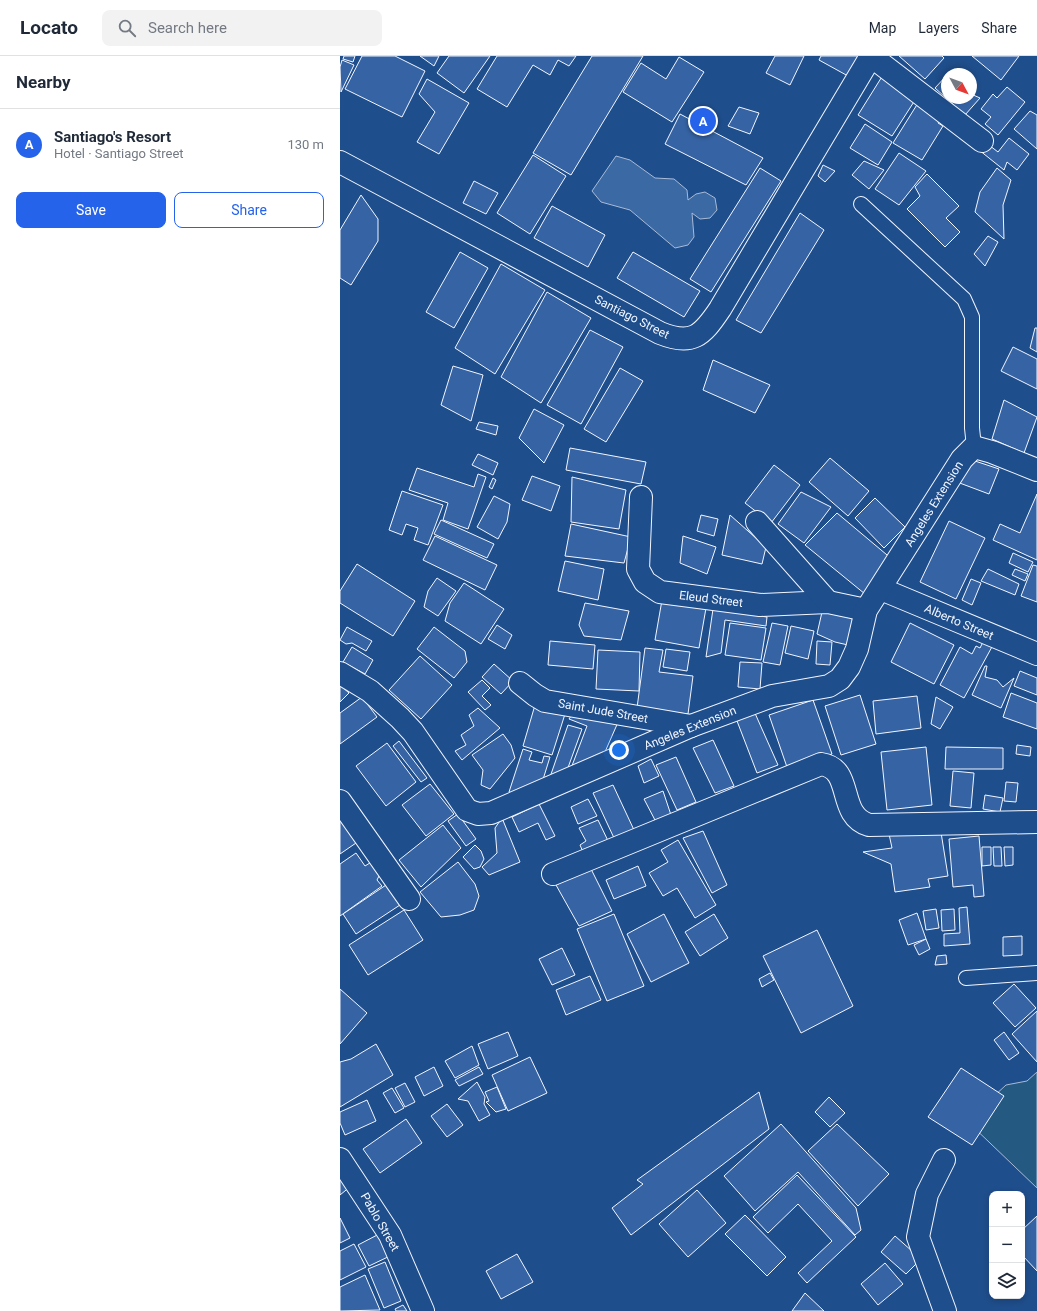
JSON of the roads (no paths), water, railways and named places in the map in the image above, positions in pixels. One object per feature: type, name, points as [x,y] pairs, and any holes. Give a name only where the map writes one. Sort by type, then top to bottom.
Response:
[{"type":"street","points":[[871,56],[982,141]]},
{"type":"street","name":"Santiago Street","points":[[340,162],[660,333],[677,340],[695,337],[710,324],[720,309],[871,56]]},
{"type":"street","points":[[974,447],[992,452],[1037,470]]},
{"type":"street","name":"Angeles Extension","points":[[340,673],[370,691],[413,732],[467,810],[478,814],[491,813],[691,726],[772,696],[829,686],[840,679],[849,667],[857,649],[866,610],[881,589],[962,459],[974,447]]},
{"type":"street","name":"Eleud Street","points":[[641,497],[638,569],[645,582],[660,592],[760,605],[828,602],[866,610]]},
{"type":"street","points":[[757,522],[828,602]]},
{"type":"street","name":"Alberto Street","points":[[881,589],[1037,654]]},
{"type":"street","name":"Saint Jude Street","points":[[520,683],[535,695],[545,700],[691,726]]},
{"type":"street","points":[[552,874],[821,764],[830,765],[838,772],[854,816],[861,822],[869,825],[1037,822]]},
{"type":"street","points":[[340,801],[409,899]]},
{"type":"street","name":"Pablo Street","points":[[340,1159],[390,1235],[424,1311]]},
{"type":"street","points":[[944,1160],[927,1194],[918,1237],[946,1311]]},
{"type":"lane","points":[[861,204],[964,299],[972,317],[972,428],[974,447]]},
{"type":"lane","points":[[966,978],[1037,973]]},
{"type":"place","name":"Santiago's Resort","points":[[703,121]]}]
